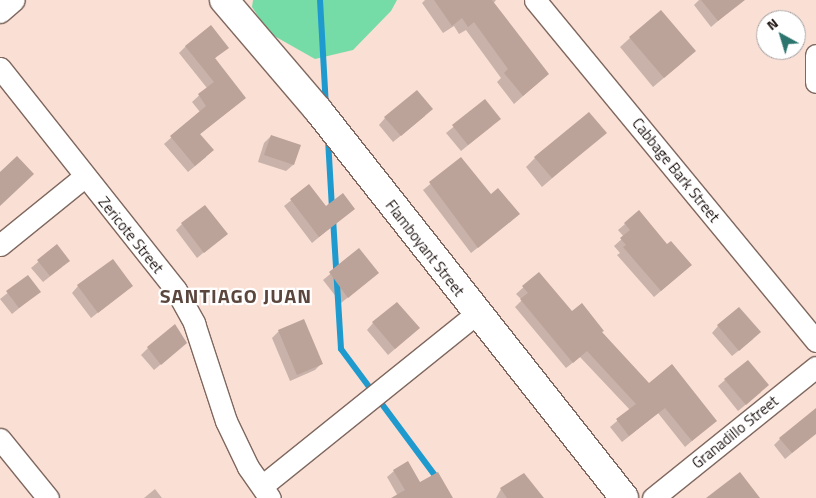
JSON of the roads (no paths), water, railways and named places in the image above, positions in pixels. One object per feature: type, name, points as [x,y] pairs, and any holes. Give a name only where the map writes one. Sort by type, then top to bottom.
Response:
[{"type":"street","points":[[0,12],[14,0]]},
{"type":"street","name":"Flamboyant Street","points":[[224,0],[318,110],[476,314],[624,498]]},
{"type":"street","name":"Cabbage Bark Street","points":[[536,0],[816,341]]},
{"type":"street","points":[[816,55],[816,82]]},
{"type":"street","name":"Zericote Street","points":[[0,68],[84,177],[176,290],[194,323],[226,421],[248,467],[266,492]]},
{"type":"street","points":[[0,245],[84,177]]},
{"type":"street","points":[[266,492],[476,314]]},
{"type":"street","name":"Granadillo Street","points":[[654,498],[816,367]]},
{"type":"street","points":[[0,438],[48,498]]},
{"type":"waterway","points":[[320,0],[326,106]]},
{"type":"waterway","points":[[328,139],[332,209]]},
{"type":"waterway","points":[[333,218],[341,349],[439,481]]},
{"type":"district","name":"SANTIAGO JUAN","points":[[236,295]]}]
